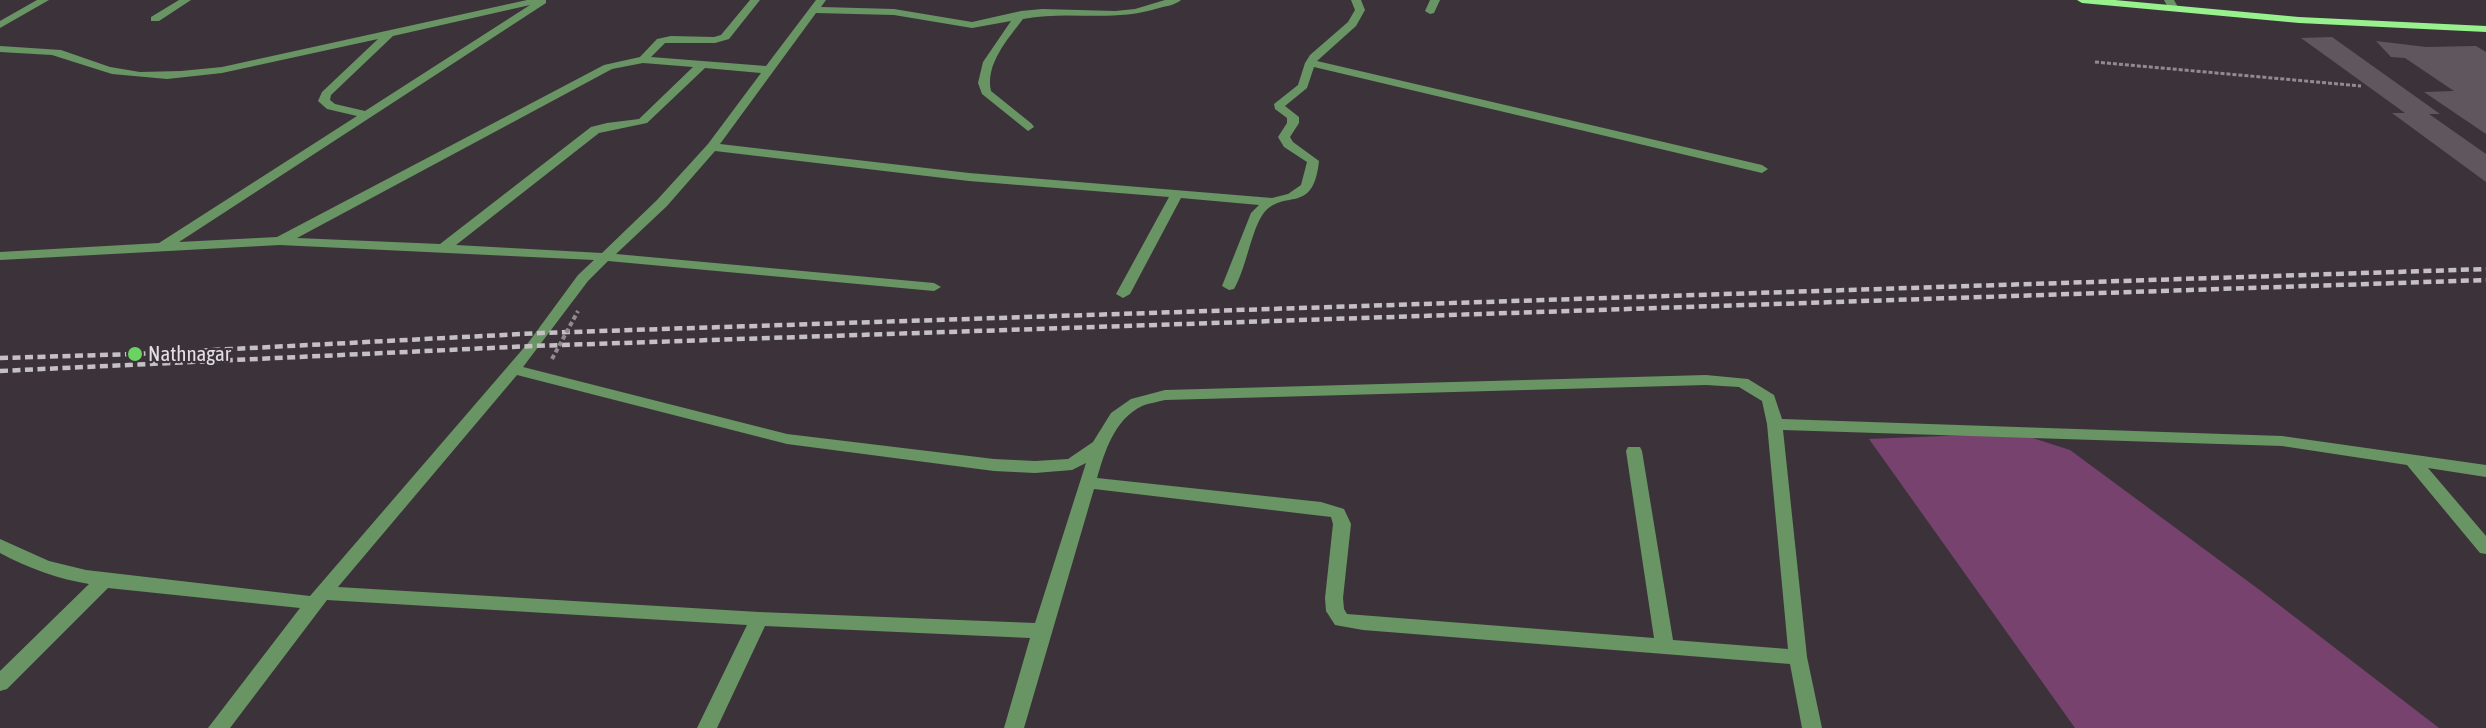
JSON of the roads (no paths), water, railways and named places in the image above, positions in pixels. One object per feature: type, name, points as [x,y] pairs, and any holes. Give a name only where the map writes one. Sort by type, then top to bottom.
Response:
[{"type":"main road","points":[[2082,0],[2171,4],[2299,20],[2486,29]]},
{"type":"street","points":[[0,25],[44,0]]},
{"type":"street","points":[[155,19],[186,0]]},
{"type":"street","points":[[0,49],[53,52],[109,71],[158,77],[222,70],[541,0]]},
{"type":"street","points":[[160,248],[546,0]]},
{"type":"street","points":[[644,60],[661,41],[724,38],[754,0]]},
{"type":"street","points":[[218,728],[318,598],[533,346],[566,298],[583,278],[662,204],[712,147],[817,5],[894,12],[972,25],[1020,14],[1067,11],[1125,13],[1176,0]]},
{"type":"street","points":[[1229,286],[1257,213],[1263,206],[1302,194],[1308,189],[1313,161],[1288,144],[1284,137],[1293,123],[1293,117],[1279,107],[1284,99],[1303,86],[1310,63],[1359,15],[1360,10],[1356,0]]},
{"type":"street","points":[[1430,10],[1435,0]]},
{"type":"street","points":[[1020,14],[987,65],[982,85],[986,92],[1028,127]]},
{"type":"street","points":[[367,115],[331,107],[324,101],[326,94],[390,33]]},
{"type":"street","points":[[280,241],[588,76],[624,62],[644,60],[770,70]]},
{"type":"street","points":[[1310,63],[1762,169]]},
{"type":"street","points":[[445,247],[595,130],[615,124],[634,124],[643,121],[702,65]]},
{"type":"street","points":[[712,147],[969,177],[1273,202]]},
{"type":"street","points":[[1123,294],[1177,194]]},
{"type":"street","points":[[0,255],[280,241],[445,247],[606,257],[934,287]]},
{"type":"street","points":[[513,369],[787,439],[994,465],[1035,467],[1072,464],[1099,446]]},
{"type":"street","points":[[1014,728],[1099,446],[1116,417],[1136,403],[1165,395],[1706,380],[1743,382],[1769,399],[1775,424],[1798,657],[1812,728]]},
{"type":"street","points":[[1775,424],[2282,441],[2486,471]]},
{"type":"street","points":[[1634,451],[1665,647]]},
{"type":"street","points":[[2412,460],[2486,548]]},
{"type":"street","points":[[1088,483],[1321,508],[1338,513],[1342,524],[1334,598],[1335,611],[1342,620],[1798,657]]},
{"type":"street","points":[[1,547],[56,572],[104,581],[318,598],[1042,631]]},
{"type":"street","points":[[0,683],[104,581]]},
{"type":"street","points":[[707,728],[759,619]]},
{"type":"railway","points":[[0,358],[135,354],[541,333],[2486,269]]},
{"type":"railway","points":[[0,371],[533,346],[2486,280]]},
{"type":"place","name":"Nathnagar","points":[[135,354]]}]
